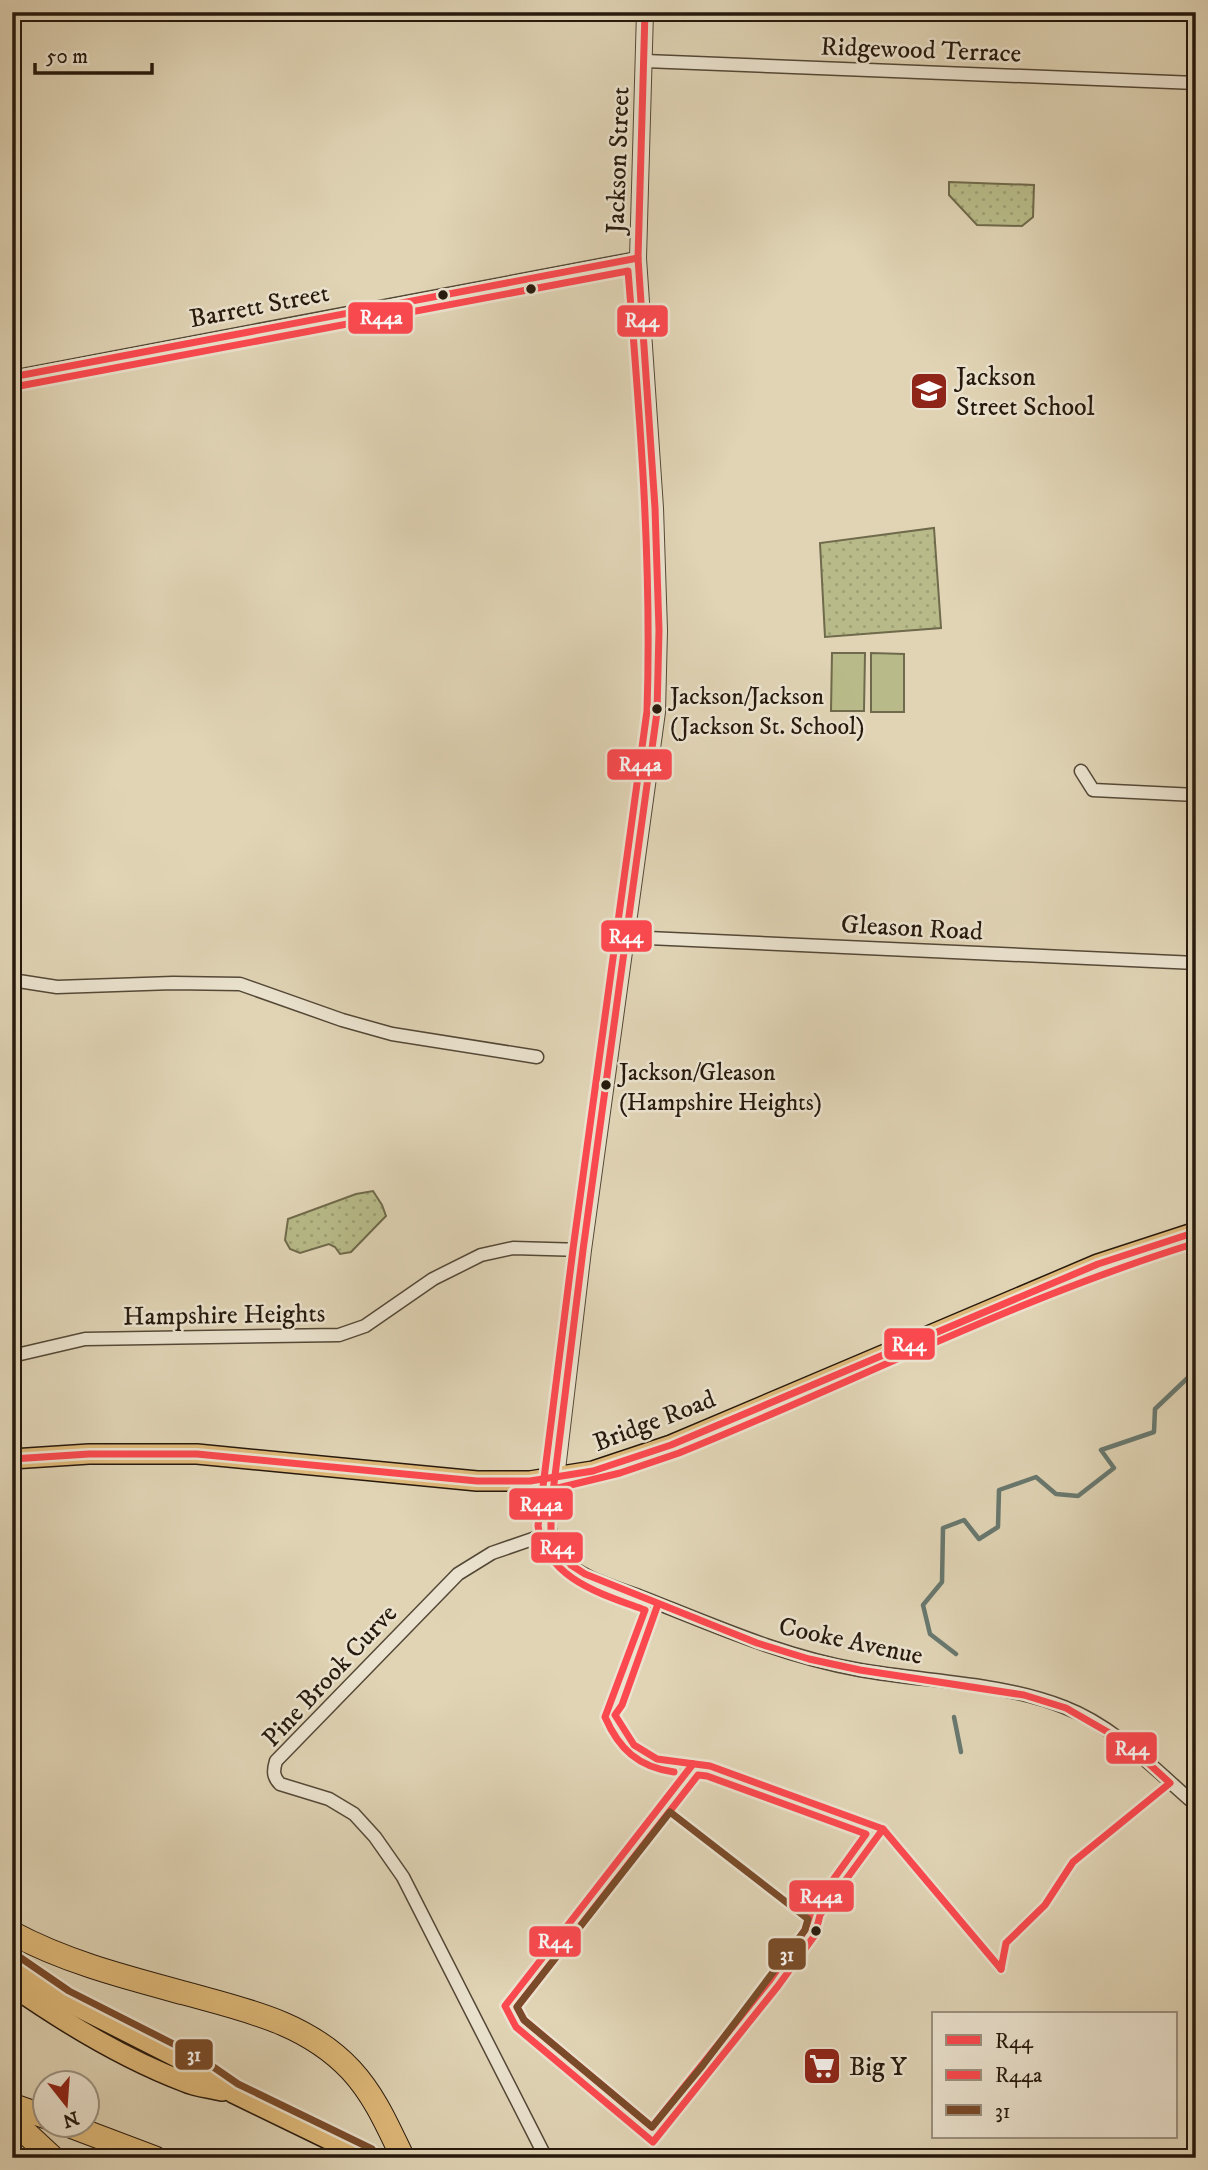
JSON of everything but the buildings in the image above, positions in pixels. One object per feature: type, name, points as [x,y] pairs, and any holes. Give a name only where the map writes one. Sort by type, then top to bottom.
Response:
[{"type":"highway","points":[[12,1933],[82,1964],[255,2012],[285,2023],[313,2039],[340,2059],[358,2078],[381,2111],[403,2158]]},
{"type":"highway","points":[[12,2105],[32,2112]]},
{"type":"highway","points":[[12,2120],[53,2158]]},
{"type":"highway","points":[[102,2137],[155,2158]]},
{"type":"main road","name":"Bridge Road","points":[[12,1460],[89,1454],[197,1454],[478,1480],[530,1481],[593,1471],[671,1445],[1098,1264],[1196,1232]]},
{"type":"main road","points":[[12,1965],[64,2000],[194,2066],[233,2093],[367,2158]]},
{"type":"main road","points":[[12,1986],[70,2023],[132,2057],[187,2083],[233,2093]]},
{"type":"street","name":"Jackson Street","points":[[556,1478],[583,1250],[657,719],[659,661],[654,498],[638,258],[645,12]]},
{"type":"street","name":"Ridgewood Terrace","points":[[645,61],[1196,83]]},
{"type":"street","name":"Barrett Street","points":[[12,377],[638,258]]},
{"type":"street","points":[[1080,771],[1093,790],[1196,795]]},
{"type":"street","name":"Gleason Road","points":[[626,937],[1196,963]]},
{"type":"street","points":[[12,980],[57,987],[240,984],[380,1031],[537,1057]]},
{"type":"street","name":"Hampshire Heights","points":[[12,1356],[85,1339],[339,1335],[365,1326],[433,1279],[481,1255],[513,1248],[583,1250]]},
{"type":"street","points":[[550,1533],[550,1513],[556,1478]]},
{"type":"street","name":"Cooke Avenue","points":[[550,1533],[556,1550],[572,1567],[599,1581],[757,1643],[847,1667],[1024,1695],[1066,1708],[1125,1742],[1196,1805]]},
{"type":"street","name":"Pine Brook Curve","points":[[546,2158],[403,1877],[375,1837],[342,1805],[280,1784],[275,1778],[274,1769],[275,1761],[458,1574],[492,1553],[550,1533]]},
{"type":"green space","points":[[949,182],[1034,185],[1033,217],[1022,226],[977,225],[949,195]]},
{"type":"green space","points":[[934,528],[941,628],[825,637],[820,543]]},
{"type":"green space","points":[[832,653],[865,653],[864,711],[831,711]]},
{"type":"green space","points":[[871,653],[904,654],[904,712],[871,712]]},
{"type":"green space","points":[[373,1191],[386,1216],[351,1252],[340,1254],[329,1244],[300,1253],[290,1249],[285,1240],[288,1219],[356,1194]]},
{"type":"waterway","points":[[956,1654],[930,1634],[923,1605],[942,1582],[943,1528],[964,1520],[979,1539],[998,1527],[999,1490],[1036,1477],[1056,1494],[1078,1496],[1114,1468],[1101,1450],[1154,1432],[1155,1409],[1196,1370]]},
{"type":"waterway","points":[[954,1717],[961,1752]]},
{"type":"transit line","name":"R44","points":[[645,12],[638,258],[655,508],[659,630],[657,712],[583,1250],[551,1508],[551,1533],[554,1544],[571,1565],[585,1574],[757,1643],[809,1659],[860,1670],[1024,1695],[1066,1708],[1125,1742],[1170,1783],[1073,1862],[1045,1905],[1006,1943],[1001,1969]]},
{"type":"transit line","name":"R44","points":[[12,377],[638,258]]},
{"type":"transit line","name":"R44a","points":[[14,387],[628,271],[641,436],[646,546],[647,711],[538,1526],[543,1544],[564,1572],[611,1598],[645,1610],[605,1717],[631,1755],[650,1766],[674,1772]]},
{"type":"transit line","name":"R44","points":[[12,1459],[89,1454],[197,1454],[477,1481],[530,1481],[593,1471],[671,1445],[1098,1264],[1196,1232]]},
{"type":"transit line","name":"R44a","points":[[558,1488],[620,1473],[679,1453],[999,1315],[1129,1265],[1196,1243]]},
{"type":"transit line","name":"R44","points":[[658,1604],[622,1705],[615,1715],[634,1745],[657,1759],[710,1766],[883,1829],[1001,1969]]},
{"type":"transit line","name":"R44","points":[[693,1764],[505,2006],[516,2027],[653,2142],[778,1986],[815,1935],[820,1915],[883,1829]]},
{"type":"transit line","name":"R44a","points":[[698,1775],[866,1834],[812,1909],[805,1930],[770,1980],[652,2127],[524,2020],[517,2007],[698,1775]]},
{"type":"transit line","name":"31","points":[[670,1812],[808,1919],[805,1930],[703,2065],[652,2127],[524,2020],[517,2007],[670,1812]]},
{"type":"transit line","name":"31","points":[[18,1956],[69,1991],[199,2057],[238,2084],[372,2149]]},
{"type":"place","name":"Jackson Street School","points":[[929,391]]},
{"type":"place","name":"Jackson/Jackson (Jackson St. School)","points":[[657,709]]},
{"type":"place","name":"Jackson/Gleason (Hampshire Heights)","points":[[606,1085]]},
{"type":"place","name":"Big Y","points":[[822,2066]]}]
